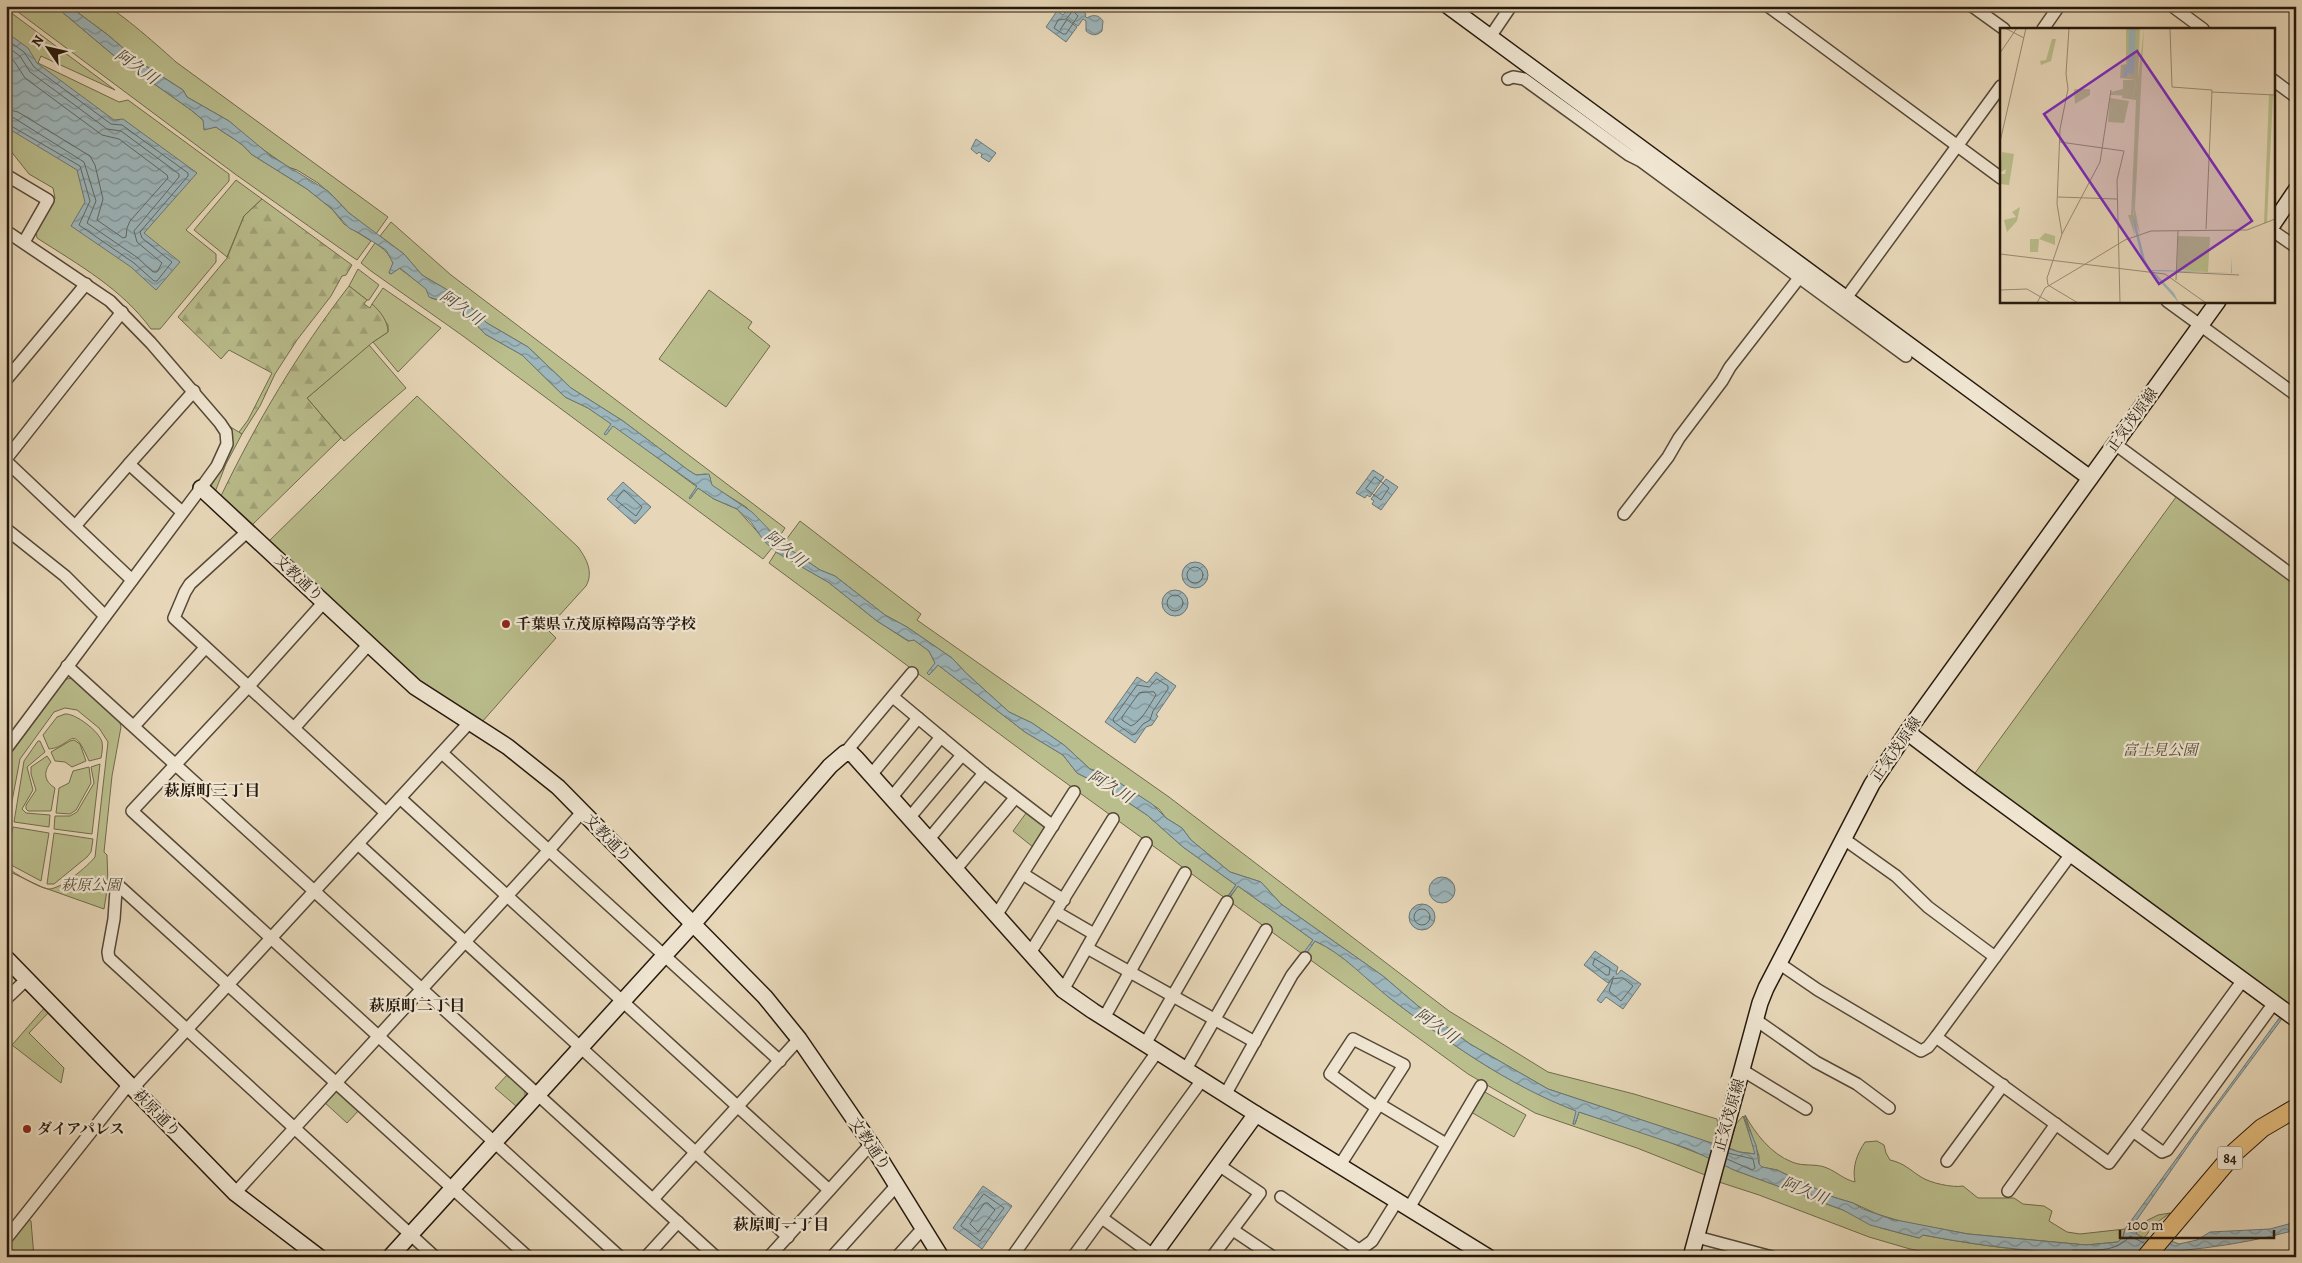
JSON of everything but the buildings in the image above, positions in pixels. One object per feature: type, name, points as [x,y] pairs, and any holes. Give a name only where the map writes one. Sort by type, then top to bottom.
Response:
[{"type":"main road","name":"84","points":[[2146,1257],[2235,1152],[2262,1128],[2296,1108]]},
{"type":"street","points":[[1449,6],[2090,478]]},
{"type":"street","points":[[1490,36],[1511,6]]},
{"type":"street","points":[[1768,6],[2000,177]]},
{"type":"street","points":[[1972,6],[2003,28]]},
{"type":"street","points":[[2044,28],[2060,6]]},
{"type":"street","points":[[2172,6],[2202,28]]},
{"type":"street","points":[[1508,79],[1513,77],[1524,79],[1629,155],[1641,161],[1906,356]]},
{"type":"street","points":[[2274,81],[2296,97]]},
{"type":"street","points":[[1846,298],[2000,87]]},
{"type":"street","points":[[6,175],[48,200],[24,242]]},
{"type":"street","points":[[2274,223],[2296,190]]},
{"type":"street","points":[[6,231],[99,292],[122,312],[220,422],[226,432],[227,444],[217,466],[6,749]]},
{"type":"street","points":[[2274,232],[2296,247]]},
{"type":"street","points":[[1624,514],[1668,457],[1679,438],[1798,278]]},
{"type":"street","points":[[6,380],[86,284]]},
{"type":"street","points":[[2168,302],[2296,395]]},
{"type":"street","name":"正気茂原線","points":[[1691,1257],[1766,988],[1872,784],[2217,302]]},
{"type":"street","points":[[122,312],[6,460],[132,580]]},
{"type":"street","points":[[76,525],[194,391]]},
{"type":"street","points":[[2115,444],[2296,578]]},
{"type":"street","points":[[129,464],[182,512]]},
{"type":"street","name":"文教通り","points":[[201,488],[415,687],[522,757],[558,787],[765,997],[799,1039],[871,1144],[941,1257]]},
{"type":"street","points":[[6,529],[66,576],[105,616]]},
{"type":"street","points":[[248,531],[190,584],[174,618],[386,814]]},
{"type":"street","points":[[324,602],[248,687],[132,811],[620,1257]]},
{"type":"street","points":[[294,728],[369,644]]},
{"type":"street","points":[[134,726],[205,648]]},
{"type":"street","points":[[67,666],[716,1257]]},
{"type":"street","points":[[390,1257],[693,924],[830,766],[845,753],[912,673]]},
{"type":"street","points":[[892,697],[1015,798],[1053,826]]},
{"type":"street","points":[[872,775],[918,718]]},
{"type":"street","points":[[6,1238],[131,1086],[189,1030],[469,723]]},
{"type":"street","points":[[1908,732],[2296,1019]]},
{"type":"street","points":[[892,797],[941,737]]},
{"type":"street","points":[[442,753],[780,1061]]},
{"type":"street","points":[[845,753],[852,754],[872,775],[1063,990],[1225,1095],[1488,1257]]},
{"type":"street","points":[[910,818],[962,755]]},
{"type":"street","points":[[929,839],[984,773]]},
{"type":"street","points":[[997,914],[1074,792]]},
{"type":"street","points":[[400,798],[829,1190]]},
{"type":"street","points":[[956,869],[1015,798]]},
{"type":"street","points":[[235,1193],[582,812]]},
{"type":"street","points":[[1030,952],[1113,819]]},
{"type":"street","points":[[1844,839],[1896,876],[1928,907],[1995,957]]},
{"type":"street","points":[[1063,990],[1146,843]]},
{"type":"street","points":[[358,844],[788,1237]]},
{"type":"street","points":[[1780,964],[1818,990],[1921,1051],[1928,1047],[1936,1037],[2071,854]]},
{"type":"street","points":[[1104,1018],[1185,873]]},
{"type":"street","points":[[1023,874],[1064,900]]},
{"type":"street","points":[[435,1257],[109,958],[108,952],[114,919],[116,890],[120,886],[528,1257]]},
{"type":"street","points":[[1012,1257],[1151,1048],[1172,996],[1227,902]]},
{"type":"street","points":[[1056,912],[1094,934]]},
{"type":"street","points":[[1186,1069],[1266,930]]},
{"type":"street","points":[[1087,948],[1255,1042]]},
{"type":"street","name":"萩原通り","points":[[6,958],[235,1193],[319,1257]]},
{"type":"street","points":[[1225,1095],[1292,976],[1305,958]]},
{"type":"street","points":[[6,999],[27,979]]},
{"type":"street","points":[[1936,1037],[2109,1164],[2243,980]]},
{"type":"street","points":[[2133,1131],[2162,1152],[2167,1150],[2274,1003]]},
{"type":"street","points":[[1756,1020],[1816,1062],[1857,1084],[1889,1108]]},
{"type":"street","points":[[653,1199],[799,1039]]},
{"type":"street","points":[[1340,1165],[1378,1106],[1404,1065],[1353,1039],[1330,1074],[1378,1106],[1446,1144]]},
{"type":"street","points":[[1742,1070],[1806,1109]]},
{"type":"street","points":[[1073,1257],[1202,1080]]},
{"type":"street","points":[[1947,1162],[2003,1085]]},
{"type":"street","points":[[1281,1197],[1355,1254],[1372,1241],[1403,1205],[1446,1144],[1481,1086]]},
{"type":"street","points":[[1102,1218],[1152,1256],[1220,1166],[1256,1114]]},
{"type":"street","points":[[2008,1191],[2056,1124]]},
{"type":"street","points":[[769,1257],[871,1144]]},
{"type":"street","points":[[1212,1257],[1260,1193],[1220,1166]]},
{"type":"street","points":[[832,1257],[897,1185]]},
{"type":"street","points":[[646,1257],[678,1222]]},
{"type":"street","points":[[897,1257],[924,1227]]},
{"type":"street","points":[[1233,1230],[1273,1257]]},
{"type":"street","points":[[1697,1236],[1772,1257]]},
{"type":"green space","points":[[10,6],[55,6],[112,54],[191,110],[203,120],[204,129],[216,127],[235,139],[251,154],[307,189],[332,209],[344,224],[371,241],[357,260],[235,174]]},
{"type":"green space","points":[[69,6],[105,6],[119,14],[176,62],[388,217],[376,234],[349,213],[318,183],[297,170],[288,167],[251,141],[229,121],[187,97],[183,90],[138,61],[108,35]]},
{"type":"green space","points":[[6,9],[115,90],[41,56],[38,63],[119,102],[128,100],[229,174],[229,181],[186,230],[216,254],[216,262],[160,329],[151,329],[127,302],[113,290],[84,268],[37,238],[36,231],[55,198],[53,188],[29,174],[6,145]]},
{"type":"green space","points":[[236,180],[262,199],[244,216],[227,257],[194,230]]},
{"type":"green space","points":[[262,199],[352,265],[346,275],[342,276],[331,296],[297,340],[275,374],[260,406],[242,434],[239,432],[248,420],[272,373],[229,350],[221,359],[178,317],[227,258],[244,216]]},
{"type":"green space","points":[[391,222],[451,275],[785,528],[778,539],[746,507],[711,485],[710,477],[706,474],[696,475],[688,470],[623,421],[571,388],[528,347],[487,323],[461,298],[422,275],[404,254],[380,236]]},
{"type":"green space","points":[[375,243],[386,252],[393,263],[389,273],[391,274],[399,268],[427,289],[431,298],[448,303],[475,323],[485,334],[522,355],[565,397],[588,408],[612,424],[605,434],[613,425],[697,487],[690,499],[698,488],[714,499],[737,509],[772,548],[763,559],[463,336],[371,271],[361,263]]},
{"type":"green space","points":[[358,269],[379,285],[369,300],[349,286]]},
{"type":"green space","points":[[349,286],[367,300],[364,304],[370,308],[372,304],[378,310],[385,320],[388,332],[373,342],[307,398],[341,438],[251,526],[220,498],[263,415],[295,362]]},
{"type":"green space","points":[[383,288],[441,328],[398,372],[373,342],[388,332],[388,325],[372,304]]},
{"type":"green space","points":[[709,290],[752,322],[748,328],[770,346],[726,407],[659,359]]},
{"type":"green space","points":[[369,345],[406,388],[344,441],[307,398]]},
{"type":"green space","points":[[417,396],[578,547],[586,560],[589,570],[586,586],[547,629],[556,638],[482,722],[424,685],[268,542]]},
{"type":"green space","points":[[229,426],[242,434],[226,464],[215,492],[211,486],[230,450],[231,434]]},
{"type":"green space","name":"富士見公園","points":[[2179,493],[2296,579],[2296,996],[2285,1011],[1970,780]]},
{"type":"green space","points":[[800,521],[921,614],[917,620],[1169,797],[1449,1011],[1548,1072],[1634,1094],[1717,1119],[1718,1128],[1714,1144],[1548,1089],[1470,1044],[1418,1006],[1383,976],[1281,904],[1261,882],[1230,872],[1191,840],[1182,828],[1166,818],[1159,809],[1106,774],[1090,769],[1064,745],[1032,723],[1009,712],[952,658],[907,627],[885,615],[835,576],[820,570],[785,546],[783,544]]},
{"type":"green space","points":[[776,552],[828,582],[877,621],[908,641],[914,640],[929,651],[935,663],[930,674],[938,665],[1025,732],[1063,755],[1077,773],[1105,787],[1147,815],[1183,847],[1236,885],[1227,897],[1229,899],[1238,886],[1313,940],[1306,953],[1315,941],[1326,946],[1391,999],[1457,1047],[1527,1089],[1577,1111],[1573,1124],[1575,1124],[1579,1112],[1648,1134],[1710,1158],[1705,1175],[1637,1148],[1535,1113],[1468,1074],[1044,767],[769,563]]},
{"type":"green space","name":"萩原公園","points":[[74,678],[119,719],[121,727],[112,776],[104,852],[107,855],[108,884],[104,909],[46,889],[66,882],[95,857],[108,742],[99,728],[77,710],[65,708],[54,712],[20,759],[6,833],[6,760],[66,679]]},
{"type":"green space","points":[[65,714],[75,716],[92,728],[102,742],[101,758],[89,761],[79,742],[75,739],[49,749],[43,735],[57,717]]},
{"type":"green space","points":[[74,740],[80,744],[86,761],[72,767],[65,762],[55,761],[51,752]]},
{"type":"green space","points":[[38,741],[40,741],[45,752],[27,767],[33,790],[22,809],[26,813],[50,815],[49,827],[14,822],[24,761]]},
{"type":"green space","points":[[47,756],[51,762],[46,776],[55,788],[51,811],[28,811],[26,805],[36,790],[31,767]]},
{"type":"green space","name":"萩原公園","points":[[100,764],[92,834],[54,829],[55,816],[70,816],[77,812],[94,783],[91,767]]},
{"type":"green space","points":[[89,767],[91,783],[76,810],[70,814],[56,813],[59,788],[69,783],[73,771]]},
{"type":"green space","points":[[1029,809],[1053,829],[1038,851],[1013,831]]},
{"type":"green space","name":"萩原公園","points":[[13,827],[49,833],[41,881],[13,866],[7,859]]},
{"type":"green space","name":"萩原公園","points":[[54,833],[93,839],[91,852],[87,857],[54,884],[47,884]]},
{"type":"green space","points":[[6,867],[15,873],[25,879],[6,870]]},
{"type":"green space","points":[[46,1006],[50,1011],[29,1033],[64,1068],[61,1083],[12,1045]]},
{"type":"green space","points":[[508,1074],[525,1088],[525,1096],[516,1106],[495,1088]]},
{"type":"green space","points":[[334,1088],[361,1108],[347,1123],[323,1101]]},
{"type":"green space","points":[[1483,1091],[1526,1115],[1514,1137],[1471,1112]]},
{"type":"green space","points":[[1745,1115],[1759,1136],[1777,1154],[1796,1163],[1823,1167],[1855,1182],[1855,1166],[1860,1151],[1865,1142],[1877,1141],[1884,1145],[1890,1160],[1903,1165],[1930,1181],[1948,1186],[1963,1186],[1978,1198],[2014,1198],[2023,1204],[2044,1206],[2052,1211],[2049,1221],[2067,1232],[2080,1234],[2125,1229],[2123,1237],[2118,1242],[2086,1245],[1968,1234],[1903,1222],[1877,1214],[1853,1203],[1833,1197],[1777,1170],[1762,1167],[1759,1164],[1759,1156]]},
{"type":"green space","points":[[1743,1116],[1756,1154],[1739,1152],[1729,1148],[1736,1124]]},
{"type":"green space","points":[[1724,1164],[1734,1170],[1843,1210],[1881,1228],[1919,1238],[1923,1235],[1975,1244],[2052,1253],[2130,1255],[2128,1257],[1951,1257],[1910,1249],[1869,1237],[1759,1195],[1719,1182]]},
{"type":"green space","points":[[2170,1213],[2155,1224],[2144,1238],[2136,1234],[2136,1226],[2158,1215]]},
{"type":"green space","points":[[29,1220],[31,1221],[34,1257],[6,1257],[6,1244]]},
{"type":"water","name":"阿久川","points":[[55,6],[69,6],[108,35],[138,61],[183,90],[187,97],[229,121],[271,156],[328,191],[349,213],[404,254],[422,275],[461,298],[487,323],[528,347],[571,388],[623,421],[688,470],[696,475],[709,474],[712,485],[752,512],[785,546],[820,570],[835,576],[885,615],[907,627],[952,658],[1009,712],[1032,723],[1064,745],[1090,769],[1106,774],[1152,804],[1166,818],[1182,828],[1191,840],[1230,872],[1261,882],[1281,904],[1383,976],[1418,1006],[1470,1044],[1548,1089],[1739,1152],[1755,1154],[1744,1116],[1756,1145],[1759,1164],[1762,1167],[1777,1170],[1833,1197],[1891,1219],[1968,1234],[2086,1245],[2118,1242],[2123,1237],[2125,1229],[2296,995],[2296,1000],[2202,1126],[2136,1221],[2136,1233],[2145,1238],[2179,1244],[2197,1240],[2210,1232],[2270,1229],[2296,1222],[2296,1230],[2250,1241],[2204,1248],[2110,1254],[2016,1249],[1923,1235],[1919,1238],[1870,1225],[1843,1210],[1734,1170],[1689,1149],[1579,1112],[1575,1124],[1573,1124],[1576,1111],[1527,1089],[1457,1047],[1391,999],[1326,946],[1315,941],[1306,954],[1304,952],[1313,940],[1238,886],[1228,899],[1236,885],[1183,847],[1147,815],[1105,787],[1077,773],[1063,755],[1025,732],[938,665],[929,675],[927,673],[935,663],[929,651],[914,640],[909,641],[877,621],[828,582],[776,552],[764,541],[751,522],[737,509],[714,499],[698,488],[690,499],[697,486],[613,426],[606,435],[604,434],[611,424],[588,408],[565,397],[522,355],[485,334],[475,323],[448,303],[429,297],[426,289],[400,268],[391,274],[389,272],[393,263],[386,250],[349,228],[332,209],[307,189],[251,154],[216,127],[204,130],[203,120],[191,110],[112,54]]},
{"type":"water","points":[[1070,6],[1076,6],[1086,14],[1087,18],[1100,17],[1103,21],[1102,31],[1096,35],[1090,34],[1086,31],[1086,21],[1083,19],[1078,26],[1067,19],[1060,30],[1067,20],[1077,27],[1066,42],[1046,27],[1057,11],[1063,15]]},
{"type":"water","points":[[6,32],[28,48],[37,63],[114,120],[123,119],[197,173],[144,233],[180,262],[156,290],[131,267],[71,226],[85,202],[77,170],[6,127]]},
{"type":"water","points":[[976,139],[996,153],[989,162],[981,157],[982,154],[979,152],[977,154],[971,149]]},
{"type":"water","points":[[1373,470],[1384,477],[1370,497],[1367,495],[1365,498],[1356,493]]},
{"type":"water","points":[[1386,479],[1398,487],[1381,510],[1372,504],[1374,501],[1371,499]]},
{"type":"water","points":[[623,482],[651,507],[635,524],[607,499]]},
{"type":"water","points":[[1195,562],[1205,565],[1208,575],[1205,585],[1195,588],[1185,585],[1182,575],[1185,565]]},
{"type":"water","points":[[1175,590],[1185,593],[1188,603],[1185,613],[1175,616],[1165,613],[1162,603],[1165,593]]},
{"type":"water","points":[[1156,672],[1176,686],[1156,715],[1158,716],[1152,725],[1146,727],[1135,743],[1105,722],[1137,677],[1147,683]]},
{"type":"water","points":[[1442,877],[1451,881],[1455,890],[1451,899],[1442,903],[1433,899],[1429,890],[1433,881]]},
{"type":"water","points":[[1422,904],[1431,908],[1435,917],[1431,926],[1422,930],[1413,926],[1409,917],[1413,908]]},
{"type":"water","points":[[1595,951],[1618,967],[1616,974],[1621,970],[1641,984],[1623,1009],[1606,997],[1601,1003],[1597,1000],[1614,976],[1608,983],[1584,965]]},
{"type":"water","points":[[983,1186],[1012,1206],[982,1249],[953,1228]]},
{"type":"place","name":"千葉県立茂原樟陽高等学校","points":[[506,624]]},
{"type":"place","name":"ダイアパレス","points":[[27,1129]]},
{"type":"district","name":"萩原町三丁目","points":[[212,790]]},
{"type":"district","name":"萩原町二丁目","points":[[417,1005]]},
{"type":"district","name":"萩原町一丁目","points":[[781,1224]]}]
